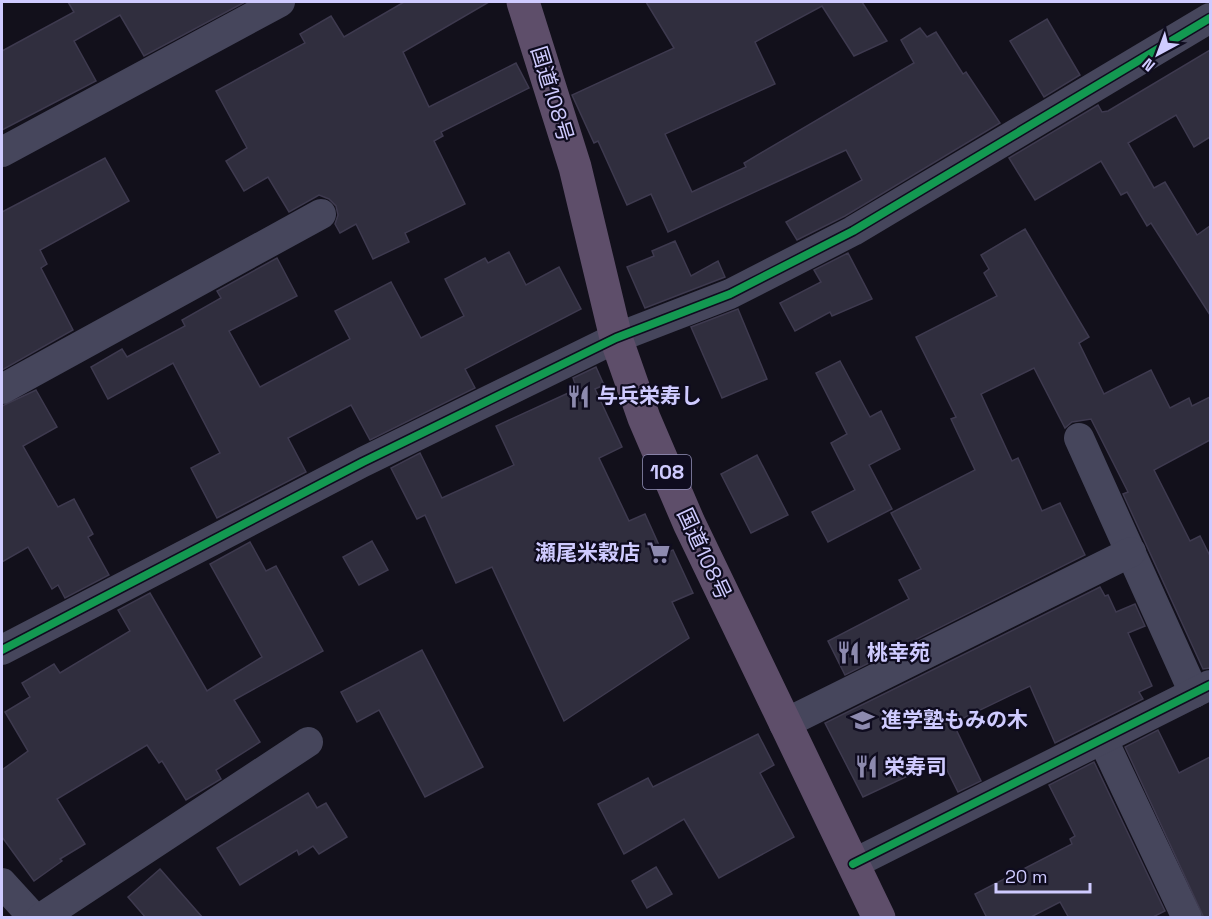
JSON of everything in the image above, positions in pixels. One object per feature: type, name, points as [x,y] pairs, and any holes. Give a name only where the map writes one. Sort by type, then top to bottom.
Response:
[{"type":"highway","name":"国道108号","points":[[523,2],[575,167],[616,338],[644,418],[689,523],[879,918]]},
{"type":"street","points":[[2,152],[280,2]]},
{"type":"street","points":[[2,650],[363,462],[616,338],[730,294],[853,231],[1210,18]]},
{"type":"street","points":[[2,389],[321,214]]},
{"type":"street","points":[[853,864],[1202,689],[1131,552],[1078,438]]},
{"type":"street","points":[[784,724],[1131,552]]},
{"type":"street","points":[[1103,740],[1187,918]]},
{"type":"street","points":[[41,918],[308,742]]},
{"type":"street","points":[[2,883],[34,918]]},
{"type":"building","points":[[68,2],[245,2],[144,56],[120,15],[74,41],[96,81],[2,130],[2,51],[74,12]]},
{"type":"building","points":[[404,2],[489,2],[403,52],[429,107],[516,63],[529,88],[441,132],[443,136],[434,141],[465,204],[405,233],[409,242],[373,259],[356,224],[340,233],[335,224],[338,215],[336,206],[329,199],[319,195],[289,212],[268,177],[244,191],[226,161],[247,148],[216,91],[305,43],[300,34],[331,16],[344,37]]},
{"type":"building","points":[[646,2],[862,2],[887,41],[854,56],[822,6],[755,42],[775,84],[665,134],[692,192],[746,167],[744,163],[914,63],[901,40],[920,28],[927,37],[936,32],[963,74],[966,72],[1000,123],[845,216],[797,240],[786,222],[862,180],[846,150],[668,232],[651,194],[627,205],[598,141],[594,143],[572,95],[674,48]]},
{"type":"building","points":[[1047,19],[1080,75],[1044,97],[1010,41]]},
{"type":"building","points":[[1210,50],[1210,137],[1194,147],[1176,115],[1128,143],[1154,188],[1165,182],[1197,235],[1210,226],[1210,315],[1151,223],[1147,226],[1127,192],[1121,195],[1101,161],[1035,200],[1009,158],[1098,105],[1102,112],[1108,111]]},
{"type":"building","points":[[105,158],[129,201],[40,250],[47,264],[41,268],[73,330],[2,370],[2,212]]},
{"type":"building","points":[[1025,229],[1089,337],[1079,343],[1104,394],[1151,370],[1170,408],[1189,398],[1192,406],[1210,397],[1210,440],[1154,470],[1190,541],[1200,536],[1210,556],[1210,668],[1203,669],[1123,494],[1128,492],[1091,419],[1072,422],[1065,428],[1034,368],[981,394],[1012,461],[1018,458],[1042,511],[1060,503],[1085,555],[845,675],[828,641],[909,599],[899,580],[921,569],[891,513],[975,470],[951,419],[956,417],[916,337],[997,296],[984,273],[989,269],[981,255]]},
{"type":"building","points":[[675,241],[691,276],[718,261],[725,277],[645,308],[627,267],[654,256],[652,251]]},
{"type":"building","points":[[509,252],[526,285],[559,267],[581,309],[465,369],[475,388],[370,440],[351,405],[288,438],[306,472],[217,518],[191,468],[220,453],[173,363],[108,399],[91,367],[122,349],[127,357],[185,326],[182,320],[221,298],[217,291],[277,258],[297,296],[229,331],[260,387],[350,339],[335,311],[391,282],[421,338],[464,316],[445,279],[485,258],[488,263]]},
{"type":"building","points":[[848,253],[872,299],[832,316],[830,312],[795,331],[780,303],[821,282],[814,270]]},
{"type":"building","points":[[738,309],[767,379],[722,398],[691,327]]},
{"type":"building","points":[[840,361],[870,417],[881,411],[900,449],[869,465],[892,509],[828,542],[812,512],[855,490],[831,443],[847,434],[816,373]]},
{"type":"building","points":[[596,367],[604,385],[595,389],[622,447],[599,458],[629,521],[645,514],[663,554],[673,550],[693,593],[672,602],[689,638],[564,721],[492,567],[456,583],[425,515],[417,519],[391,468],[420,453],[442,498],[514,465],[496,426],[577,389],[573,378]]},
{"type":"building","points":[[36,390],[57,427],[23,446],[58,507],[74,499],[93,534],[88,537],[109,575],[65,598],[58,585],[52,589],[28,547],[2,562],[2,406]]},
{"type":"building","points":[[757,455],[788,515],[751,533],[721,474]]},
{"type":"building","points":[[372,541],[388,570],[359,585],[343,557]]},
{"type":"building","points":[[250,542],[266,571],[276,566],[323,651],[234,700],[260,742],[216,770],[221,779],[186,800],[162,761],[159,763],[147,745],[57,799],[85,844],[60,859],[62,861],[34,881],[2,837],[2,770],[28,751],[5,712],[30,697],[22,683],[54,664],[60,673],[130,631],[118,610],[150,593],[207,691],[262,657],[210,564]]},
{"type":"building","points":[[1100,587],[1105,596],[1108,595],[1116,612],[1135,604],[1145,626],[1128,633],[1152,686],[1139,692],[1143,699],[1055,743],[1030,686],[953,723],[981,781],[958,792],[942,760],[863,797],[825,723]]},
{"type":"building","points":[[422,650],[483,767],[425,797],[379,710],[357,722],[341,692]]},
{"type":"building","points":[[1158,730],[1179,773],[1210,757],[1210,918],[1204,918],[1125,747]]},
{"type":"building","points":[[758,734],[774,765],[760,773],[794,837],[719,878],[684,819],[624,854],[598,804],[648,778],[653,787]]},
{"type":"building","points":[[1094,762],[1165,911],[1151,918],[1069,918],[1060,902],[1029,918],[987,918],[975,894],[1072,844],[1070,839],[1075,836],[1049,785]]},
{"type":"building","points":[[308,793],[317,808],[326,803],[347,837],[319,854],[313,846],[299,855],[297,850],[240,885],[217,848]]},
{"type":"building","points":[[656,867],[672,894],[647,908],[632,881]]},
{"type":"building","points":[[160,869],[203,918],[146,918],[128,897]]},
{"type":"cycle path","points":[[2,650],[363,462],[616,338],[730,294],[853,231],[1210,18]]},
{"type":"cycle path","points":[[853,864],[1210,685]]},
{"type":"place","name":"与兵栄寿し","points":[[579,396]]},
{"type":"place","name":"瀬尾米穀店","points":[[658,553]]},
{"type":"place","name":"桃幸苑","points":[[849,653]]},
{"type":"place","name":"進学塾もみの木","points":[[863,720]]},
{"type":"place","name":"栄寿司","points":[[866,767]]}]
